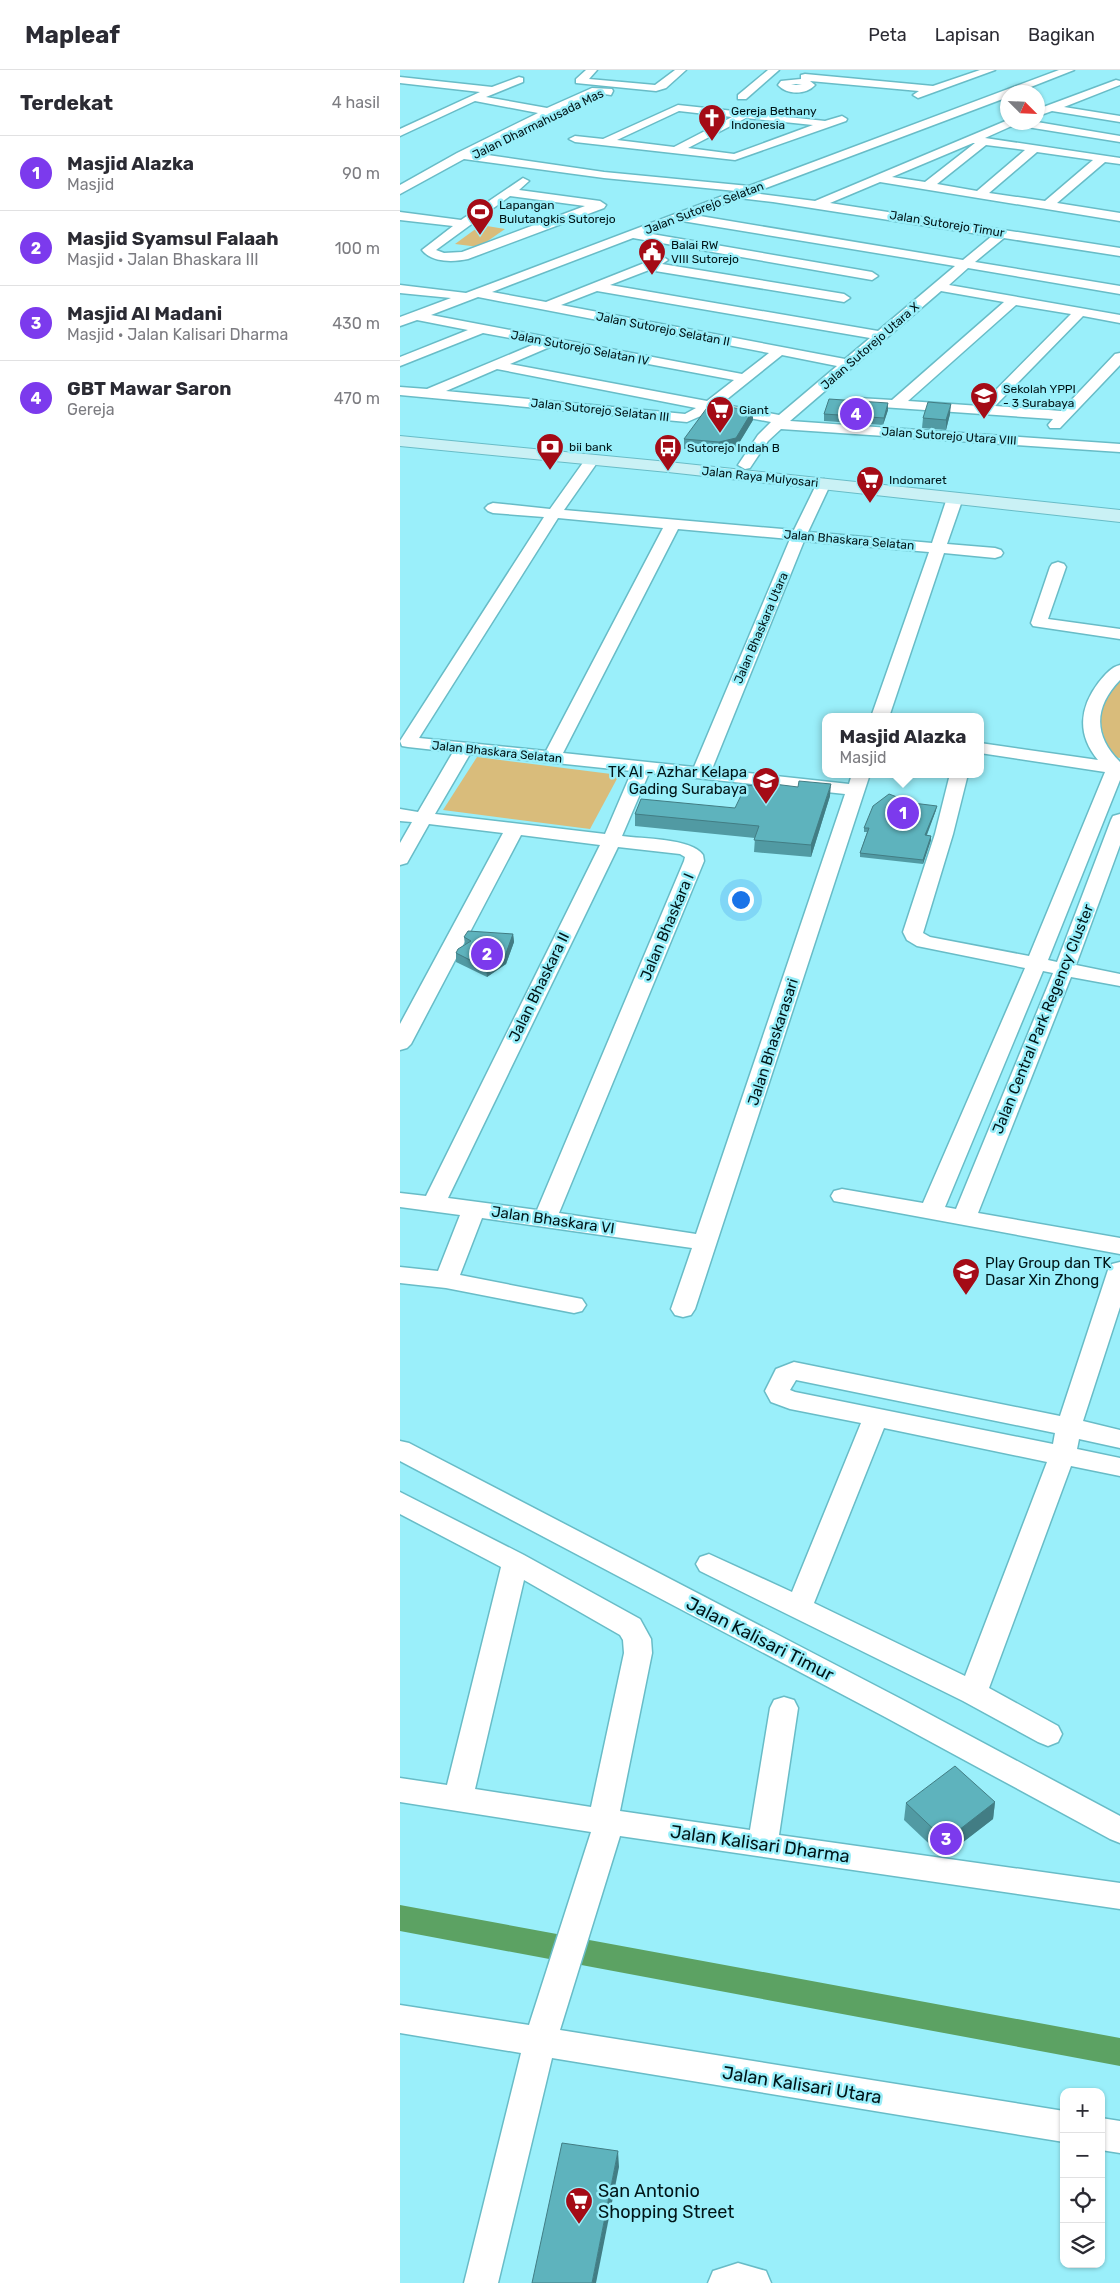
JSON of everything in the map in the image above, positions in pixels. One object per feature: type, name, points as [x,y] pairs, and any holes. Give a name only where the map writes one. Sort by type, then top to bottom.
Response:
[{"type":"main road","name":"Jalan Raya Mulyosari","points":[[400,433],[530,450],[745,465],[876,484],[955,498],[1120,516]]},
{"type":"main road","name":"Jalan Raya Mulyosari","points":[[400,441],[501,447]]},
{"type":"main road","name":"Jalan Raya Mulyosari","points":[[530,450],[592,460],[824,484],[876,484],[1120,507]]},
{"type":"street","points":[[592,70],[580,81],[656,88],[662,86],[681,70]]},
{"type":"street","points":[[742,98],[774,70]]},
{"type":"street","points":[[990,70],[932,89],[918,95],[916,98],[1000,119]]},
{"type":"street","name":"Jalan Sutorejo Selatan","points":[[1030,85],[1058,74],[1072,73]]},
{"type":"street","points":[[761,82],[783,84],[806,76],[932,89]]},
{"type":"street","points":[[907,87],[919,76]]},
{"type":"street","points":[[1091,79],[1119,84]]},
{"type":"street","points":[[400,80],[494,90]]},
{"type":"street","points":[[400,133],[474,98],[519,80]]},
{"type":"street","points":[[1088,114],[1119,84]]},
{"type":"street","points":[[1045,110],[1119,84]]},
{"type":"street","points":[[425,121],[413,120],[456,86]]},
{"type":"street","name":"Jalan Dharmahusada Mas","points":[[400,190],[546,112],[596,90],[608,91],[560,111],[466,156],[400,199]]},
{"type":"street","name":"Jalan Sutorejo Selatan","points":[[400,322],[735,196],[948,106],[1000,95]]},
{"type":"street","points":[[474,98],[546,112]]},
{"type":"street","points":[[605,142],[678,108],[826,124]]},
{"type":"street","points":[[1049,108],[1120,119]]},
{"type":"street","points":[[676,150],[744,115]]},
{"type":"street","points":[[575,139],[740,156],[842,118]]},
{"type":"street","points":[[816,204],[1000,128]]},
{"type":"street","points":[[1045,128],[1120,139]]},
{"type":"street","points":[[970,139],[1120,161]]},
{"type":"street","points":[[926,187],[984,141]]},
{"type":"street","points":[[604,175],[640,146]]},
{"type":"street","points":[[980,195],[1034,149]]},
{"type":"street","points":[[466,156],[604,175],[750,190]]},
{"type":"street","points":[[1047,206],[1102,158]]},
{"type":"street","points":[[876,178],[1115,216],[1120,206]]},
{"type":"street","points":[[510,192],[600,205],[464,256],[440,256],[430,253],[428,250],[523,181]]},
{"type":"street","name":"Jalan Sutorejo Timur","points":[[750,190],[773,198]]},
{"type":"street","name":"Jalan Sutorejo Timur","points":[[735,196],[773,198],[816,204],[1120,252]]},
{"type":"street","points":[[400,216],[464,224]]},
{"type":"street","points":[[681,217],[1120,290]]},
{"type":"street","name":"Jalan Sutorejo Utara X","points":[[745,465],[763,438],[780,422],[1002,233]]},
{"type":"street","points":[[633,235],[696,246],[879,270]]},
{"type":"street","points":[[545,307],[696,246]]},
{"type":"street","points":[[812,324],[900,254]]},
{"type":"street","points":[[649,266],[851,293]]},
{"type":"street","points":[[597,286],[881,336]]},
{"type":"street","points":[[939,287],[1120,319]]},
{"type":"street","name":"Jalan Sutorejo Selatan II","points":[[400,289],[473,295],[545,307],[849,364]]},
{"type":"street","points":[[400,312],[420,303],[432,293]]},
{"type":"street","points":[[896,404],[1014,300]]},
{"type":"street","name":"Jalan Sutorejo Utara VIII","points":[[984,411],[1080,312]]},
{"type":"street","name":"Jalan Sutorejo Selatan IV","points":[[416,316],[744,378]]},
{"type":"street","points":[[400,362],[481,329]]},
{"type":"street","points":[[429,393],[550,342]]},
{"type":"street","name":"Jalan Sutorejo Selatan III","points":[[400,391],[684,418],[693,416],[710,406],[778,351]]},
{"type":"street","points":[[1039,443],[1120,357]]},
{"type":"street","name":"Jalan Sutorejo Utara VIII","points":[[496,365],[710,406],[780,422],[1120,448]]},
{"type":"street","points":[[808,399],[826,400]]},
{"type":"street","points":[[843,401],[1064,415]]},
{"type":"street","name":"Jalan Bhaskara Selatan","points":[[592,460],[554,513],[404,741],[642,768],[858,782]]},
{"type":"street","name":"Jalan Bhaskara Utara","points":[[701,773],[799,535],[824,484]]},
{"type":"street","points":[[881,713],[936,548],[955,498]]},
{"type":"street","name":"Jalan Bhaskara Selatan","points":[[493,508],[995,553]]},
{"type":"street","points":[[552,758],[673,524]]},
{"type":"street","points":[[1058,567],[1039,623],[1120,634]]},
{"type":"street","points":[[1118,769],[1098,749],[1091,730],[1094,702],[1100,691],[1120,670]]},
{"type":"street","points":[[400,859],[464,748]]},
{"type":"street","points":[[984,749],[1118,769]]},
{"type":"street","name":"Jalan Bhaskara II","points":[[433,1205],[611,841],[642,768]]},
{"type":"street","name":"Jalan Central Park Regency Cluster","points":[[931,1212],[1118,769]]},
{"type":"street","name":"Jalan Central Park Regency Cluster","points":[[958,778],[944,834],[914,935],[924,942],[1036,965]]},
{"type":"street","name":"Jalan Bhaskarasari","points":[[683,1309],[858,782]]},
{"type":"street","name":"Jalan Bhaskara I","points":[[400,815],[686,850],[693,853],[695,859],[545,1218]]},
{"type":"street","name":"Jalan Central Park Regency Cluster","points":[[964,1218],[1064,970],[1120,820]]},
{"type":"street","points":[[400,1044],[515,828]]},
{"type":"street","points":[[1036,965],[1120,980]]},
{"type":"street","points":[[842,1196],[1120,1246]]},
{"type":"street","name":"Jalan Bhaskara VI","points":[[400,1200],[545,1218],[706,1243]]},
{"type":"street","points":[[446,1280],[473,1210]]},
{"type":"street","points":[[973,1693],[1063,1454],[1069,1427],[1120,1270]]},
{"type":"street","points":[[400,1275],[446,1280],[574,1304]]},
{"type":"street","points":[[1120,1439],[794,1371],[785,1375],[777,1391],[780,1396],[790,1400],[1120,1467]]},
{"type":"street","points":[[799,1608],[876,1418]]},
{"type":"street","name":"Jalan Kalisari Timur","points":[[400,1450],[895,1709],[1120,1830]]},
{"type":"street","points":[[400,1502],[515,1562],[630,1628],[637,1639],[638,1653],[598,1858],[542,2036],[481,2283]]},
{"type":"street","points":[[458,1799],[515,1562]]},
{"type":"street","points":[[709,1564],[973,1693],[1048,1734]]},
{"type":"street","points":[[762,1845],[784,1708]]},
{"type":"street","name":"Jalan Kalisari Dharma","points":[[400,1790],[762,1845],[1120,1896]]},
{"type":"street","name":"Jalan Kalisari Utara","points":[[400,2019],[542,2036],[1060,2127]]},
{"type":"street","points":[[1105,2135],[1120,2137]]},
{"type":"shaded area","name":"Lapangan Bulutangkis Sutorejo","points":[[481,225],[505,229],[479,247],[455,244]]},
{"type":"shaded area","points":[[1120,678],[1120,758],[1114,757],[1104,737],[1101,707],[1104,697]]},
{"type":"shaded area","points":[[477,757],[619,775],[590,829],[443,810]]},
{"type":"building","points":[[829,399],[888,403],[884,418],[824,414]]},
{"type":"building","points":[[928,402],[951,404],[946,420],[923,418]]},
{"type":"building","name":"Giant","points":[[709,405],[753,410],[736,438],[719,442],[684,439]]},
{"type":"building","points":[[799,781],[831,784],[811,845],[754,840],[759,826],[635,814],[641,799],[735,808],[746,785],[772,788],[774,784],[798,787]]},
{"type":"building","points":[[889,794],[913,803],[937,806],[925,835],[931,836],[923,860],[860,853],[869,828],[864,828],[873,806]]},
{"type":"building","points":[[468,931],[513,934],[505,956],[486,968],[456,953],[458,949],[471,941],[464,937]]},
{"type":"building","points":[[955,1766],[995,1802],[946,1840],[906,1803]]},
{"type":"building","name":"San Antonio Shopping Street","points":[[562,2143],[618,2151],[592,2283],[532,2283]]},
{"type":"waterway","points":[[400,1918],[1120,2052]]},
{"type":"place","name":"Gereja Bethany Indonesia","points":[[712,142]]},
{"type":"place","name":"Lapangan Bulutangkis Sutorejo","points":[[480,236]]},
{"type":"place","name":"Balai RW VIII Sutorejo","points":[[652,276]]},
{"type":"place","name":"GBT Mawar Saron","points":[[856,414]]},
{"type":"place","name":"Sekolah YPPI - 3 Surabaya","points":[[984,420]]},
{"type":"place","name":"Giant","points":[[720,434]]},
{"type":"place","name":"bii bank","points":[[550,471]]},
{"type":"place","name":"Sutorejo Indah B","points":[[668,472]]},
{"type":"place","name":"Indomaret","points":[[870,504]]},
{"type":"place","name":"TK Al - Azhar Kelapa Gading Surabaya","points":[[766,805]]},
{"type":"place","name":"Masjid Alazka","points":[[903,813]]},
{"type":"place","name":"Masjid Syamsul Falaah","points":[[487,954]]},
{"type":"place","name":"Play Group dan TK Dasar Xin Zhong","points":[[966,1296]]},
{"type":"place","name":"Masjid Al Madani","points":[[946,1839]]},
{"type":"place","name":"San Antonio Shopping Street","points":[[579,2225]]}]
